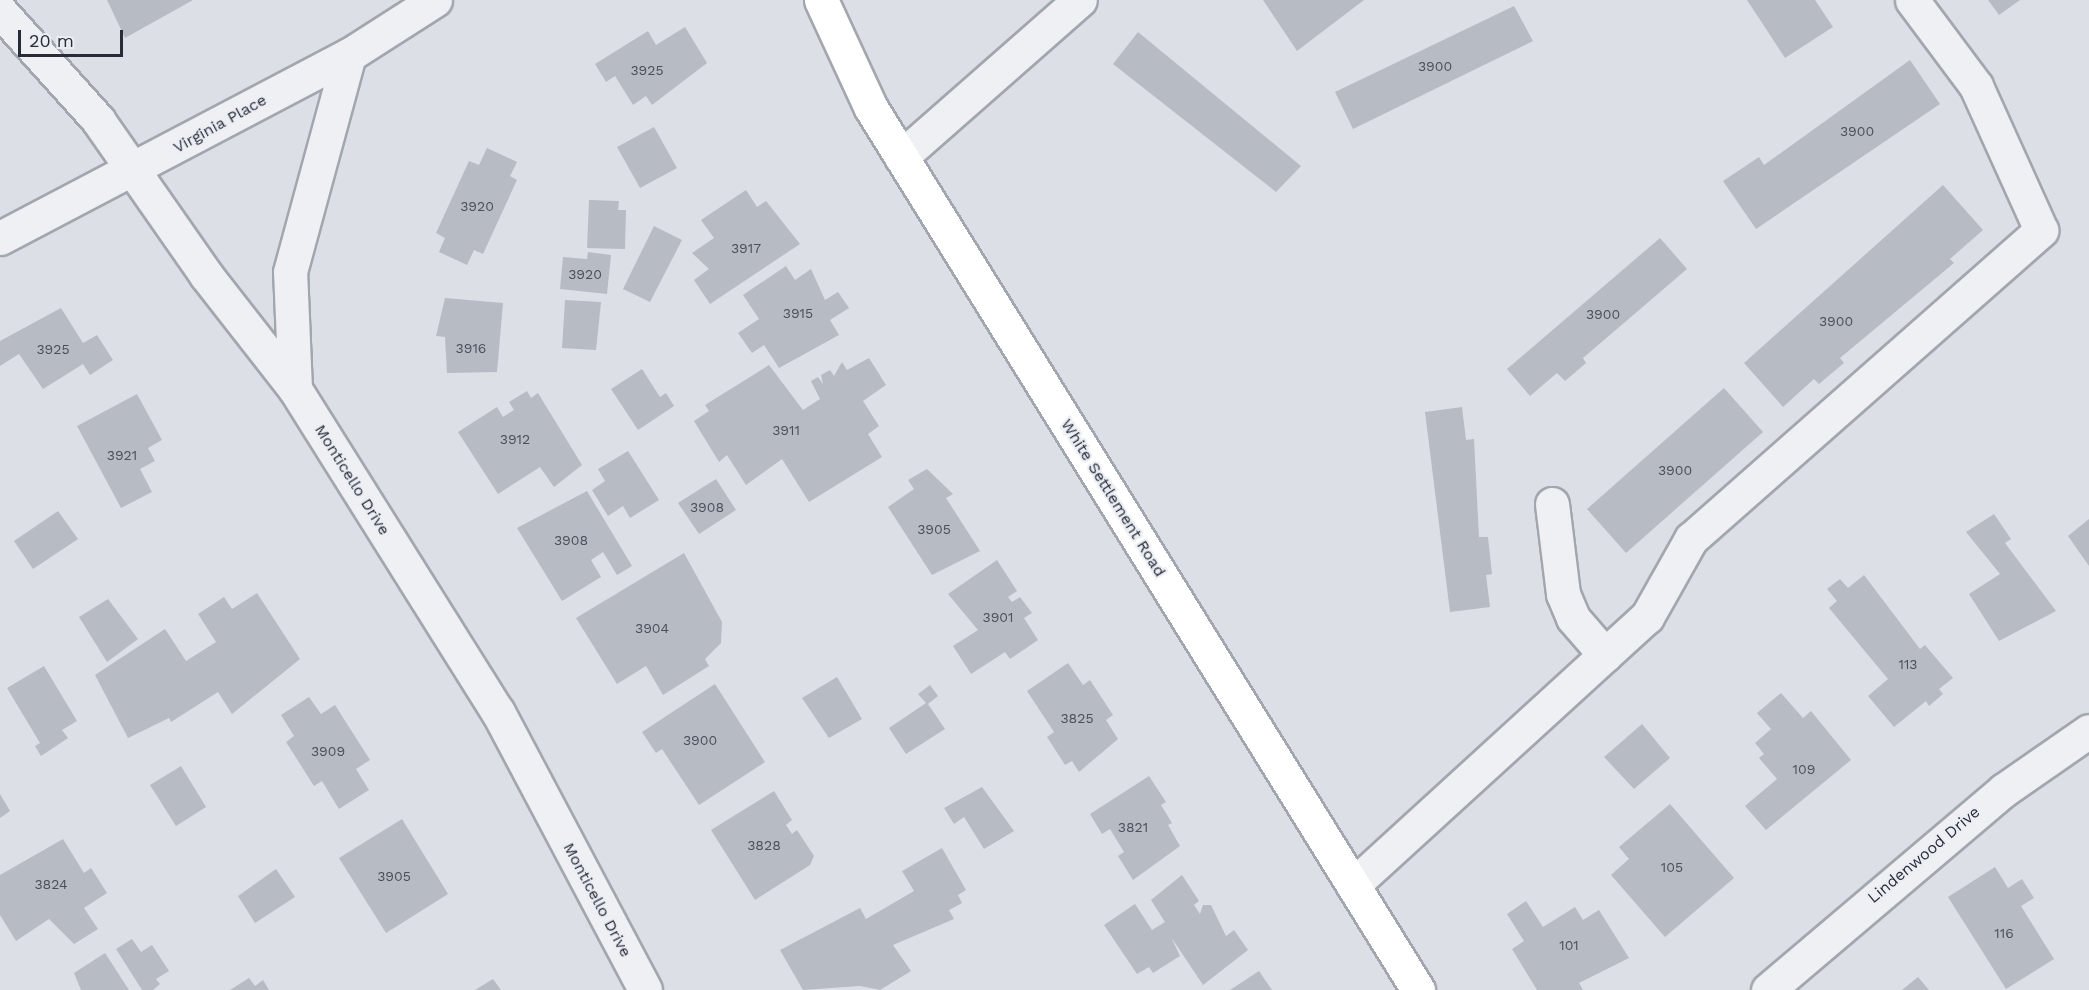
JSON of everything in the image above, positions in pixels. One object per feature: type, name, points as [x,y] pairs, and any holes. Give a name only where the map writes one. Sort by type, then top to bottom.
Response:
[{"type":"main road","name":"White Settlement Road","points":[[821,0],[871,108],[1418,990]]},
{"type":"street","name":"Virginia Place","points":[[0,238],[137,171],[349,55],[435,0]]},
{"type":"street","points":[[901,157],[1080,0]]},
{"type":"street","points":[[1353,885],[1647,617],[1691,539],[2041,230],[1976,86],[1912,0]]},
{"type":"street","name":"Monticello Drive","points":[[0,11],[137,171],[206,275],[295,389],[498,712],[645,990]]},
{"type":"street","points":[[295,389],[290,272],[349,55]]},
{"type":"street","points":[[1552,504],[1563,594],[1573,618],[1605,655]]},
{"type":"street","name":"Lindenwood Drive","points":[[1768,990],[1959,826],[2089,731]]},
{"type":"building","points":[[107,0],[193,0],[125,38]]},
{"type":"building","points":[[1263,0],[1364,0],[1297,51]]},
{"type":"building","points":[[1747,0],[1815,0],[1833,27],[1785,58]]},
{"type":"building","points":[[1988,0],[2020,0],[1999,15]]},
{"type":"building","points":[[1514,6],[1533,41],[1353,129],[1335,92]]},
{"type":"building","points":[[685,27],[707,63],[652,105],[646,96],[633,105],[615,76],[606,82],[595,64],[648,31],[656,45]]},
{"type":"building","points":[[1138,32],[1301,166],[1276,192],[1113,64]]},
{"type":"building","points":[[1910,60],[1940,104],[1756,229],[1723,181],[1759,157],[1764,165]]},
{"type":"building","points":[[654,127],[677,168],[640,188],[617,147]]},
{"type":"building","points":[[487,148],[517,162],[510,176],[517,180],[483,254],[474,250],[467,265],[439,252],[445,238],[436,233],[469,161],[479,165]]},
{"type":"building","points":[[1943,185],[1983,230],[1950,259],[1954,263],[1840,358],[1844,363],[1819,384],[1814,379],[1783,407],[1744,363]]},
{"type":"building","points":[[746,190],[757,207],[766,201],[800,244],[710,304],[694,280],[709,269],[692,253],[714,238],[701,220]]},
{"type":"building","points":[[589,200],[619,201],[618,210],[626,210],[625,249],[587,248]]},
{"type":"building","points":[[654,226],[682,240],[650,302],[623,289]]},
{"type":"building","points":[[1660,238],[1687,269],[1583,358],[1586,363],[1565,381],[1557,373],[1530,396],[1507,369]]},
{"type":"building","points":[[588,252],[611,255],[607,294],[560,289],[563,257],[587,259]]},
{"type":"building","points":[[786,266],[795,280],[811,269],[825,300],[838,292],[849,308],[830,320],[839,335],[779,368],[764,345],[752,353],[738,333],[759,319],[743,295]]},
{"type":"building","points":[[445,298],[503,303],[497,372],[447,373],[445,337],[436,336]]},
{"type":"building","points":[[565,300],[601,302],[596,350],[562,348]]},
{"type":"building","points":[[61,308],[83,343],[97,335],[113,360],[90,375],[83,364],[43,389],[19,354],[0,366],[0,341]]},
{"type":"building","points":[[869,358],[886,385],[863,401],[879,426],[868,434],[882,457],[809,502],[782,459],[746,485],[727,455],[719,462],[694,421],[709,411],[705,405],[769,365],[803,410],[820,399],[811,381],[818,377],[823,384],[821,375],[830,370],[834,376],[842,362],[847,370]]},
{"type":"building","points":[[642,369],[660,397],[666,393],[674,406],[638,430],[611,389]]},
{"type":"building","points":[[1724,388],[1763,432],[1626,553],[1587,509]]},
{"type":"building","points":[[527,391],[531,398],[538,393],[582,465],[554,487],[540,467],[498,494],[458,432],[497,407],[503,417],[514,410],[509,402]]},
{"type":"building","points":[[137,394],[162,440],[148,448],[155,461],[140,469],[152,492],[121,508],[77,426]]},
{"type":"building","points":[[1462,407],[1466,440],[1474,439],[1479,537],[1488,537],[1492,574],[1486,575],[1490,607],[1450,612],[1425,412]]},
{"type":"building","points":[[628,451],[659,500],[630,518],[623,506],[608,516],[592,490],[605,481],[598,469]]},
{"type":"building","points":[[927,469],[953,494],[946,498],[980,551],[932,575],[888,507],[914,489],[908,480]]},
{"type":"building","points":[[716,479],[736,510],[699,534],[678,503]]},
{"type":"building","points":[[587,491],[632,566],[617,575],[603,552],[591,560],[601,577],[562,601],[517,528]]},
{"type":"building","points":[[58,511],[78,539],[33,569],[14,541]]},
{"type":"building","points":[[1994,514],[2011,539],[2005,543],[2056,611],[1999,641],[1969,594],[2000,574],[1966,532]]},
{"type":"building","points":[[2089,519],[2089,566],[2068,536]]},
{"type":"building","points":[[684,553],[722,622],[721,643],[705,659],[709,666],[663,695],[646,666],[617,684],[576,618]]},
{"type":"building","points":[[997,560],[1017,591],[1008,597],[1012,602],[1020,597],[1032,613],[1024,618],[1038,640],[1010,659],[1005,652],[971,674],[953,646],[978,630],[948,594]]},
{"type":"building","points":[[1864,575],[1920,649],[1925,645],[1953,678],[1939,689],[1943,694],[1929,706],[1926,701],[1894,727],[1868,696],[1888,679],[1829,608],[1837,601],[1827,589],[1840,579],[1848,588]]},
{"type":"building","points":[[257,593],[300,659],[232,714],[218,692],[171,722],[169,718],[128,738],[95,675],[165,629],[186,661],[216,642],[198,614],[224,597],[232,609]]},
{"type":"building","points":[[108,599],[138,639],[107,662],[79,617]]},
{"type":"building","points":[[1068,663],[1083,685],[1090,680],[1113,715],[1106,720],[1118,739],[1079,772],[1072,761],[1065,765],[1047,737],[1054,732],[1027,691]]},
{"type":"building","points":[[44,666],[77,721],[62,730],[68,738],[41,756],[35,746],[40,743],[7,688]]},
{"type":"building","points":[[837,677],[862,719],[829,738],[802,698]]},
{"type":"building","points":[[715,684],[765,762],[699,805],[662,749],[656,753],[642,732]]},
{"type":"building","points":[[930,685],[938,696],[928,704],[945,729],[906,754],[889,728],[926,703],[918,694]]},
{"type":"building","points":[[1781,693],[1803,718],[1811,711],[1851,760],[1766,830],[1745,806],[1777,779],[1759,758],[1764,754],[1755,743],[1771,729],[1757,713]]},
{"type":"building","points":[[309,697],[321,714],[335,705],[370,760],[356,769],[369,790],[339,809],[322,781],[314,786],[286,742],[294,736],[281,715]]},
{"type":"building","points":[[1642,724],[1670,758],[1634,789],[1604,757]]},
{"type":"building","points":[[181,766],[206,807],[176,826],[150,785]]},
{"type":"building","points":[[1149,776],[1166,802],[1161,805],[1172,823],[1168,825],[1180,846],[1133,880],[1118,856],[1124,852],[1110,829],[1102,834],[1090,814]]},
{"type":"building","points":[[982,787],[1014,831],[984,849],[964,817],[954,824],[944,808]]},
{"type":"building","points":[[774,791],[792,820],[786,825],[792,834],[797,830],[814,856],[810,865],[755,900],[711,830]]},
{"type":"building","points":[[0,794],[10,811],[0,818]]},
{"type":"building","points":[[1670,804],[1734,878],[1665,937],[1611,875],[1629,859],[1619,847]]},
{"type":"building","points":[[402,819],[448,894],[386,933],[339,858]]},
{"type":"building","points":[[63,839],[84,873],[91,868],[107,893],[84,908],[98,929],[74,944],[49,919],[16,941],[0,915],[0,875]]},
{"type":"building","points":[[942,848],[966,890],[958,895],[962,903],[949,910],[954,919],[893,945],[911,971],[880,990],[860,986],[803,990],[780,950],[860,908],[866,919],[914,891],[902,871]]},
{"type":"building","points":[[1995,867],[2008,888],[2022,879],[2034,898],[2021,906],[2054,959],[2006,989],[1948,897]]},
{"type":"building","points":[[276,869],[295,897],[255,923],[238,896]]},
{"type":"building","points":[[1182,875],[1199,901],[1194,905],[1200,914],[1203,905],[1211,905],[1226,936],[1234,930],[1248,950],[1203,985],[1171,937],[1180,956],[1153,973],[1149,967],[1137,974],[1104,925],[1135,904],[1152,930],[1165,922],[1151,900]]},
{"type":"building","points":[[1526,901],[1543,927],[1575,907],[1583,920],[1599,910],[1629,958],[1579,983],[1583,990],[1537,990],[1512,949],[1524,941],[1507,914]]},
{"type":"building","points":[[132,939],[141,952],[152,945],[169,971],[156,979],[160,984],[153,990],[142,990],[116,949]]},
{"type":"building","points":[[105,953],[129,990],[81,990],[74,973]]},
{"type":"building","points":[[1259,971],[1272,990],[1230,990]]},
{"type":"building","points":[[1918,977],[1929,990],[1902,990]]},
{"type":"building","points":[[249,978],[255,986],[263,980],[269,990],[230,990]]},
{"type":"building","points":[[493,979],[501,990],[475,990]]}]
